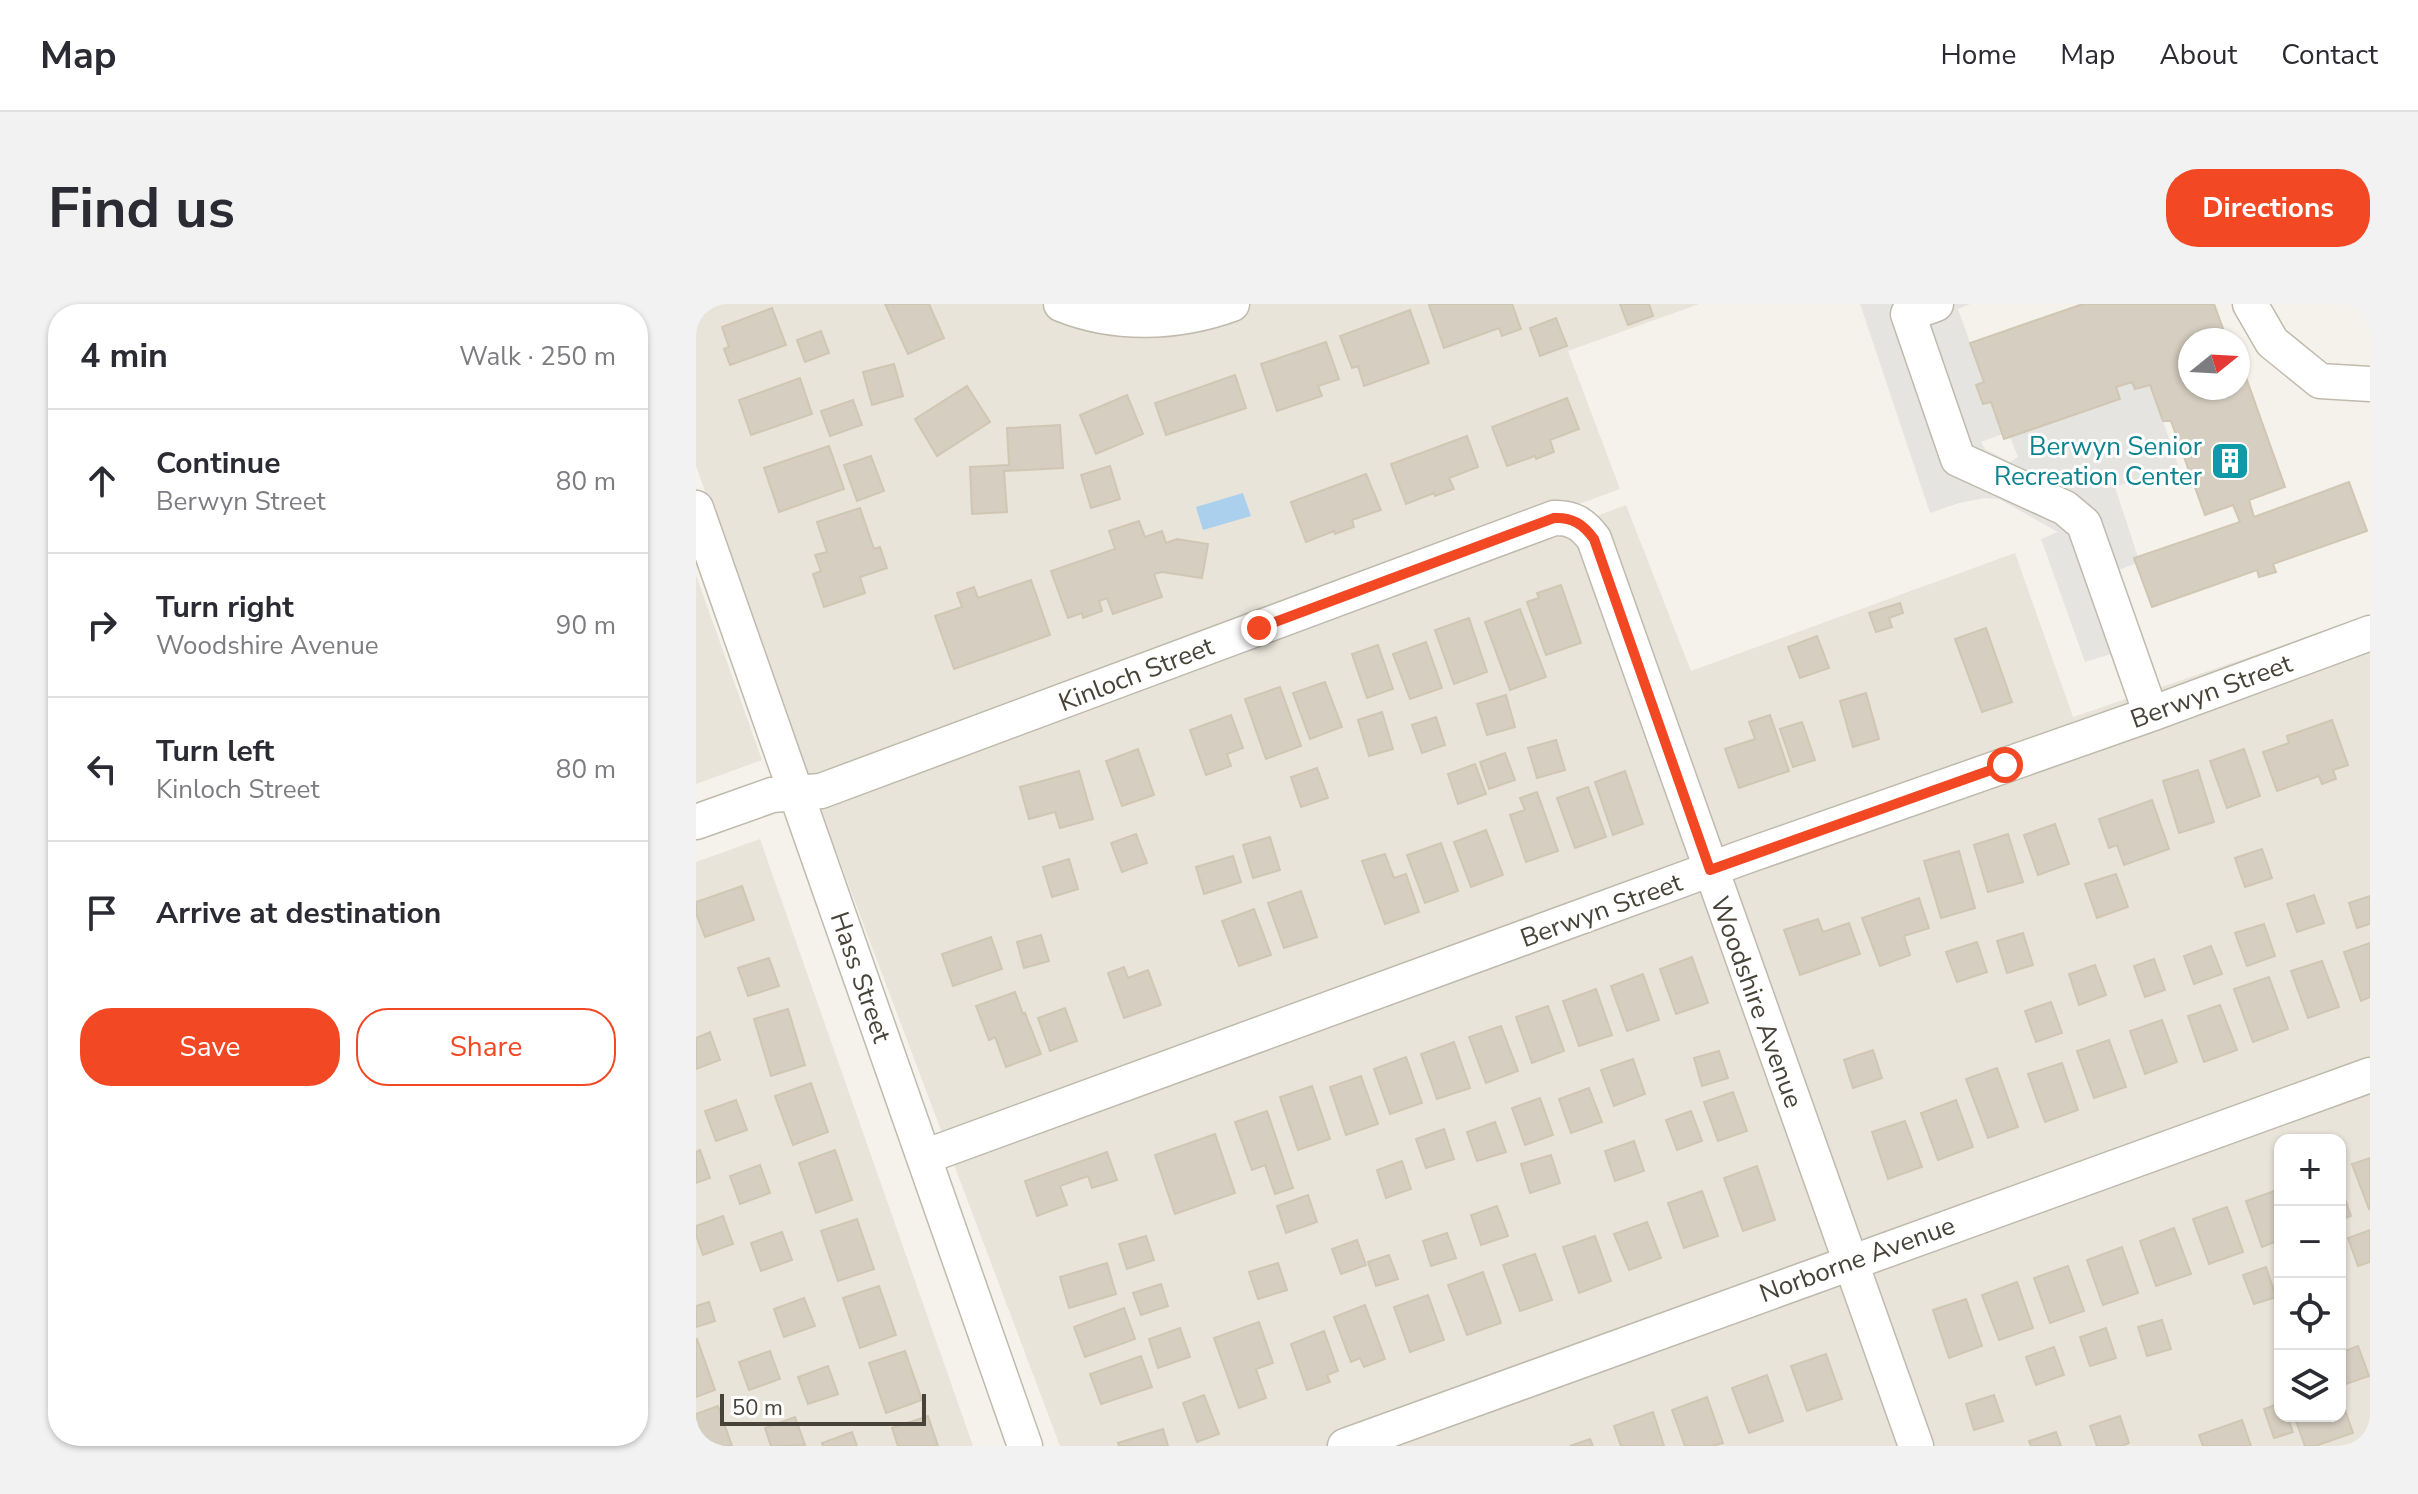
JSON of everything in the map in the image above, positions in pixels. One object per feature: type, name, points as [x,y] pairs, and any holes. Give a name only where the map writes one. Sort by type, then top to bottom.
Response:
[{"type":"street","points":[[1061,304],[1084,313],[1139,320],[1203,313],[1232,304]]},
{"type":"street","points":[[1936,304],[1908,314],[1958,459],[2065,508],[2084,524],[2151,714]]},
{"type":"street","points":[[2250,304],[2272,342],[2320,381],[2370,384]]},
{"type":"street","name":"Hass Street","points":[[696,508],[1025,1446]]},
{"type":"street","name":"Kinloch Street","points":[[696,822],[772,795],[834,787],[1554,518],[1572,520]]},
{"type":"street","name":"Woodshire Avenue","points":[[1572,520],[1580,523],[1594,539],[1916,1446]]},
{"type":"street","name":"Berwyn Street","points":[[924,1157],[2370,633]]},
{"type":"street","name":"Norborne Avenue","points":[[1345,1446],[2370,1075]]},
{"type":"shaded area","points":[[696,304],[1699,304],[1568,351],[1620,489],[811,784],[696,466]]},
{"type":"shaded area","points":[[1860,304],[1970,304],[1958,309],[2003,434],[1981,442],[1985,449],[2010,462],[2018,457],[2010,437],[2120,399],[2116,387],[2132,382],[2135,389],[2151,386],[2178,465],[2115,487],[2138,557],[2137,563],[2116,571],[2138,679],[2122,684],[2111,654],[2085,662],[2041,539],[2058,532],[1999,499],[1959,503],[1930,513]]},
{"type":"shaded area","points":[[1626,505],[1691,671],[2015,553],[2073,717],[2370,616],[2370,1446],[1060,1446],[820,809]]},
{"type":"shaded area","points":[[696,575],[762,760],[696,784]]},
{"type":"shaded area","points":[[760,839],[973,1446],[696,1446],[696,862]]},
{"type":"water","points":[[1243,493],[1251,516],[1203,530],[1196,507]]},
{"type":"building","points":[[885,304],[929,304],[944,338],[908,354]]},
{"type":"building","points":[[1512,304],[1521,329],[1502,336],[1499,328],[1444,348],[1429,305]]},
{"type":"building","points":[[1620,304],[1649,304],[1653,316],[1628,325]]},
{"type":"building","name":"Berwyn Senior Recreation Center","points":[[2083,304],[2214,304],[2223,328],[2178,328],[2178,400],[2250,400],[2250,389],[2285,487],[2249,500],[2254,517],[2349,482],[2367,531],[2273,564],[2276,572],[2259,577],[2257,570],[2152,607],[2134,558],[2240,522],[2233,505],[2205,515],[2171,421],[2163,421],[2150,385],[2135,389],[2132,382],[2116,387],[2120,399],[2004,439],[1991,402],[1983,404],[1976,385],[1984,382],[1970,343]]},
{"type":"building","points":[[772,308],[786,345],[730,365],[724,349],[729,347],[722,327]]},
{"type":"building","points":[[1410,310],[1429,363],[1364,386],[1358,366],[1352,368],[1340,336]]},
{"type":"building","points":[[1556,318],[1567,346],[1540,356],[1530,328]]},
{"type":"building","points":[[821,331],[829,353],[805,362],[797,340]]},
{"type":"building","points":[[1326,342],[1339,379],[1318,386],[1322,396],[1277,411],[1261,364]]},
{"type":"building","points":[[894,364],[903,396],[872,405],[863,372]]},
{"type":"building","points":[[1235,375],[1246,408],[1166,435],[1155,403]]},
{"type":"building","points":[[800,378],[812,414],[751,435],[739,400]]},
{"type":"building","points":[[967,386],[990,422],[937,456],[915,419]]},
{"type":"building","points":[[1127,395],[1143,434],[1096,454],[1080,415]]},
{"type":"building","points":[[1567,398],[1579,429],[1550,440],[1554,452],[1507,466],[1492,427]]},
{"type":"building","points":[[853,400],[862,425],[830,436],[821,411]]},
{"type":"building","points":[[1060,425],[1063,468],[1004,471],[1007,512],[972,514],[970,467],[1009,465],[1007,428]]},
{"type":"building","points":[[1467,436],[1478,467],[1449,478],[1454,489],[1406,504],[1391,464]]},
{"type":"building","points":[[829,446],[844,489],[779,512],[764,468]]},
{"type":"building","points":[[871,456],[884,491],[857,501],[844,465]]},
{"type":"building","points":[[1110,466],[1120,499],[1091,508],[1081,475]]},
{"type":"building","points":[[1366,474],[1381,510],[1352,520],[1354,527],[1306,542],[1291,502]]},
{"type":"building","points":[[860,508],[874,549],[880,547],[887,568],[860,577],[865,593],[824,607],[813,574],[821,571],[815,555],[827,552],[817,522]]},
{"type":"building","points":[[1139,521],[1145,537],[1162,531],[1166,543],[1177,539],[1208,544],[1202,578],[1162,572],[1154,574],[1162,597],[1113,614],[1107,598],[1099,601],[1102,611],[1083,618],[1082,613],[1068,618],[1051,571],[1115,549],[1109,531]]},
{"type":"building","points":[[1031,580],[1050,635],[954,669],[935,616],[962,607],[957,593],[974,587],[978,598]]},
{"type":"building","points":[[1561,585],[1581,643],[1546,655],[1527,602],[1539,598],[1537,593]]},
{"type":"building","points":[[1900,603],[1903,613],[1889,618],[1892,627],[1876,632],[1869,613]]},
{"type":"building","points":[[1520,609],[1546,677],[1510,690],[1485,622]]},
{"type":"building","points":[[1469,618],[1487,672],[1454,684],[1435,630]]},
{"type":"building","points":[[1986,628],[2012,702],[1982,712],[1955,639]]},
{"type":"building","points":[[1817,636],[1829,668],[1800,678],[1788,647]]},
{"type":"building","points":[[1426,642],[1442,688],[1410,699],[1393,654]]},
{"type":"building","points":[[1378,645],[1393,689],[1367,698],[1352,654]]},
{"type":"building","points":[[1325,682],[1342,727],[1310,739],[1293,693]]},
{"type":"building","points":[[1280,687],[1301,746],[1266,759],[1245,699]]},
{"type":"building","points":[[1866,693],[1879,739],[1853,747],[1840,701]]},
{"type":"building","points":[[1506,695],[1515,727],[1487,735],[1477,704]]},
{"type":"building","points":[[1382,712],[1393,749],[1369,756],[1358,720]]},
{"type":"building","points":[[1231,715],[1243,748],[1227,754],[1231,766],[1206,775],[1190,730]]},
{"type":"building","points":[[1770,715],[1789,771],[1739,788],[1725,749],[1755,739],[1749,722]]},
{"type":"building","points":[[1436,717],[1445,745],[1422,753],[1412,725]]},
{"type":"building","points":[[2332,720],[2348,765],[2333,770],[2336,779],[2322,784],[2319,776],[2277,791],[2263,752],[2289,743],[2287,736]]},
{"type":"building","points":[[1802,722],[1815,760],[1793,767],[1780,729]]},
{"type":"building","points":[[1556,740],[1565,770],[1537,778],[1528,748]]},
{"type":"building","points":[[1138,749],[1154,795],[1122,806],[1106,761]]},
{"type":"building","points":[[2244,749],[2260,796],[2227,808],[2210,761]]},
{"type":"building","points":[[1505,753],[1515,780],[1489,789],[1480,762]]},
{"type":"building","points":[[1475,764],[1486,794],[1458,804],[1448,774]]},
{"type":"building","points":[[1317,768],[1328,798],[1301,807],[1291,777]]},
{"type":"building","points":[[2198,770],[2214,822],[2179,833],[2163,781]]},
{"type":"building","points":[[1079,771],[1093,819],[1060,828],[1055,812],[1029,819],[1020,787]]},
{"type":"building","points":[[1625,771],[1643,824],[1613,835],[1595,782]]},
{"type":"building","points":[[1588,787],[1606,837],[1575,848],[1557,798]]},
{"type":"building","points":[[1537,792],[1558,851],[1526,862],[1510,815],[1525,810],[1520,798]]},
{"type":"building","points":[[2152,800],[2169,849],[2124,865],[2117,845],[2109,848],[2099,819]]},
{"type":"building","points":[[2055,824],[2069,864],[2038,875],[2024,835]]},
{"type":"building","points":[[1486,830],[1503,875],[1471,887],[1454,842]]},
{"type":"building","points":[[1136,834],[1147,863],[1122,872],[1111,843]]},
{"type":"building","points":[[2008,834],[2023,882],[1988,892],[1974,845]]},
{"type":"building","points":[[1270,837],[1280,870],[1253,878],[1243,845]]},
{"type":"building","points":[[1441,843],[1458,891],[1425,903],[1407,855]]},
{"type":"building","points":[[2262,849],[2272,878],[2245,887],[2235,858]]},
{"type":"building","points":[[1959,851],[1975,908],[1941,918],[1924,861]]},
{"type":"building","points":[[1385,854],[1394,878],[1406,874],[1419,912],[1385,924],[1362,861]]},
{"type":"building","points":[[1233,856],[1241,882],[1204,894],[1196,867]]},
{"type":"building","points":[[1069,859],[1078,889],[1052,897],[1043,867]]},
{"type":"building","points":[[2116,874],[2128,907],[2097,918],[2085,884]]},
{"type":"building","points":[[742,886],[754,920],[705,937],[696,913],[696,902]]},
{"type":"building","points":[[1301,891],[1317,937],[1284,948],[1268,903]]},
{"type":"building","points":[[2314,895],[2324,923],[2297,932],[2287,904]]},
{"type":"building","points":[[2370,896],[2370,924],[2357,928],[2349,903]]},
{"type":"building","points":[[1919,898],[1929,928],[1904,936],[1910,955],[1880,966],[1862,918]]},
{"type":"building","points":[[1254,909],[1271,955],[1239,966],[1222,921]]},
{"type":"building","points":[[1818,919],[1823,932],[1849,923],[1860,954],[1800,975],[1784,930]]},
{"type":"building","points":[[2264,924],[2275,956],[2247,966],[2235,933]]},
{"type":"building","points":[[2023,933],[2033,965],[2007,973],[1997,941]]},
{"type":"building","points":[[1041,935],[1049,961],[1024,968],[1017,942]]},
{"type":"building","points":[[991,937],[1002,969],[953,986],[942,954]]},
{"type":"building","points":[[1977,942],[1987,972],[1957,982],[1946,952]]},
{"type":"building","points":[[2370,943],[2370,997],[2361,1001],[2344,952]]},
{"type":"building","points":[[2211,946],[2222,974],[2194,984],[2184,956]]},
{"type":"building","points":[[1692,957],[1708,1003],[1676,1014],[1660,969]]},
{"type":"building","points":[[769,958],[779,986],[748,996],[738,968]]},
{"type":"building","points":[[2154,959],[2165,990],[2145,997],[2134,966]]},
{"type":"building","points":[[2322,961],[2339,1007],[2308,1018],[2291,971]]},
{"type":"building","points":[[2095,965],[2106,995],[2079,1005],[2069,974]]},
{"type":"building","points":[[1124,967],[1128,978],[1148,970],[1161,1005],[1124,1018],[1108,973]]},
{"type":"building","points":[[1643,974],[1659,1020],[1627,1031],[1611,986]]},
{"type":"building","points":[[2269,977],[2288,1029],[2253,1042],[2234,989]]},
{"type":"building","points":[[1596,989],[1612,1035],[1579,1046],[1563,1001]]},
{"type":"building","points":[[1015,992],[1041,1054],[1006,1067],[995,1037],[989,1040],[976,1006]]},
{"type":"building","points":[[2051,1002],[2062,1033],[2036,1042],[2025,1011]]},
{"type":"building","points":[[2220,1005],[2237,1050],[2204,1062],[2188,1016]]},
{"type":"building","points":[[1548,1006],[1564,1051],[1532,1063],[1516,1017]]},
{"type":"building","points":[[1065,1008],[1077,1041],[1050,1051],[1038,1018]]},
{"type":"building","points":[[788,1009],[805,1065],[771,1076],[754,1019]]},
{"type":"building","points":[[2162,1020],[2177,1062],[2145,1074],[2130,1031]]},
{"type":"building","points":[[1501,1026],[1518,1071],[1486,1083],[1469,1037]]},
{"type":"building","points":[[710,1032],[720,1060],[696,1069],[696,1038]]},
{"type":"building","points":[[2109,1040],[2126,1087],[2094,1098],[2077,1051]]},
{"type":"building","points":[[1454,1042],[1470,1088],[1437,1099],[1421,1054]]},
{"type":"building","points":[[1873,1050],[1882,1078],[1853,1088],[1844,1060]]},
{"type":"building","points":[[1719,1051],[1728,1078],[1702,1086],[1694,1058]]},
{"type":"building","points":[[1406,1057],[1422,1103],[1390,1114],[1374,1069]]},
{"type":"building","points":[[1633,1059],[1645,1094],[1614,1106],[1601,1070]]},
{"type":"building","points":[[2062,1063],[2078,1110],[2045,1122],[2028,1074]]},
{"type":"building","points":[[1997,1068],[2018,1127],[1988,1138],[1966,1079]]},
{"type":"building","points":[[1361,1076],[1378,1124],[1346,1135],[1330,1087]]},
{"type":"building","points":[[811,1083],[828,1132],[793,1145],[775,1096]]},
{"type":"building","points":[[1312,1086],[1330,1139],[1298,1150],[1280,1097]]},
{"type":"building","points":[[1589,1088],[1602,1122],[1571,1133],[1559,1099]]},
{"type":"building","points":[[1733,1092],[1747,1131],[1718,1141],[1704,1102]]},
{"type":"building","points":[[1540,1098],[1553,1135],[1525,1145],[1512,1108]]},
{"type":"building","points":[[736,1100],[747,1130],[716,1141],[705,1111]]},
{"type":"building","points":[[1956,1100],[1973,1147],[1938,1160],[1921,1113]]},
{"type":"building","points":[[1267,1111],[1293,1188],[1275,1194],[1265,1165],[1252,1170],[1235,1122]]},
{"type":"building","points":[[1691,1111],[1702,1141],[1677,1150],[1666,1120]]},
{"type":"building","points":[[1905,1121],[1922,1167],[1888,1179],[1872,1132]]},
{"type":"building","points":[[1495,1122],[1506,1152],[1477,1161],[1467,1132]]},
{"type":"building","points":[[1444,1129],[1454,1159],[1426,1168],[1416,1139]]},
{"type":"building","points":[[1215,1134],[1235,1193],[1175,1214],[1155,1155]]},
{"type":"building","points":[[1634,1141],[1644,1171],[1615,1181],[1605,1151]]},
{"type":"building","points":[[700,1150],[710,1178],[696,1183],[696,1152]]},
{"type":"building","points":[[835,1150],[852,1200],[816,1213],[799,1163]]},
{"type":"building","points":[[1107,1152],[1117,1180],[1092,1188],[1088,1176],[1060,1186],[1067,1205],[1037,1216],[1025,1181]]},
{"type":"building","points":[[1551,1155],[1560,1183],[1530,1193],[1521,1164]]},
{"type":"building","points":[[2370,1158],[2370,1209],[2369,1209],[2352,1164]]},
{"type":"building","points":[[1402,1161],[1411,1189],[1386,1198],[1377,1170]]},
{"type":"building","points":[[760,1165],[770,1193],[740,1204],[730,1176]]},
{"type":"building","points":[[1757,1166],[1775,1220],[1743,1231],[1724,1178]]},
{"type":"building","points":[[1702,1191],[1718,1236],[1684,1248],[1668,1203]]},
{"type":"building","points":[[2274,1191],[2274,1242],[2262,1247],[2246,1201]]},
{"type":"building","points":[[1308,1195],[1317,1222],[1286,1233],[1277,1206]]},
{"type":"building","points":[[1497,1206],[1508,1236],[1481,1245],[1471,1215]]},
{"type":"building","points":[[2227,1207],[2243,1252],[2209,1264],[2193,1219]]},
{"type":"building","points":[[723,1216],[733,1244],[703,1255],[696,1226]]},
{"type":"building","points":[[857,1219],[874,1269],[838,1281],[821,1231]]},
{"type":"building","points":[[1647,1222],[1661,1258],[1629,1270],[1614,1234]]},
{"type":"building","points":[[2174,1228],[2191,1274],[2156,1286],[2140,1241]]},
{"type":"building","points":[[2370,1230],[2370,1262],[2358,1266],[2348,1238]]},
{"type":"building","points":[[782,1232],[792,1260],[761,1271],[751,1243]]},
{"type":"building","points":[[1447,1233],[1456,1258],[1431,1266],[1423,1241]]},
{"type":"building","points":[[1146,1236],[1154,1260],[1127,1269],[1119,1244]]},
{"type":"building","points":[[1595,1236],[1611,1281],[1579,1293],[1563,1247]]},
{"type":"building","points":[[1357,1240],[1366,1265],[1341,1274],[1332,1249]]},
{"type":"building","points":[[2122,1247],[2138,1293],[2103,1305],[2087,1260]]},
{"type":"building","points":[[1535,1254],[1552,1300],[1520,1311],[1503,1265]]},
{"type":"building","points":[[1389,1255],[1398,1279],[1376,1286],[1368,1262]]},
{"type":"building","points":[[1107,1263],[1116,1294],[1069,1308],[1060,1277]]},
{"type":"building","points":[[1278,1263],[1287,1290],[1258,1299],[1249,1272]]},
{"type":"building","points":[[2068,1266],[2084,1311],[2050,1323],[2034,1278]]},
{"type":"building","points":[[2266,1267],[2274,1298],[2254,1304],[2243,1275]]},
{"type":"building","points":[[1483,1272],[1501,1323],[1467,1335],[1448,1285]]},
{"type":"building","points":[[2017,1282],[2033,1328],[1999,1340],[1982,1295]]},
{"type":"building","points":[[1161,1284],[1168,1306],[1141,1315],[1133,1293]]},
{"type":"building","points":[[879,1286],[896,1335],[860,1348],[843,1298]]},
{"type":"building","points":[[1428,1295],[1444,1340],[1410,1352],[1394,1307]]},
{"type":"building","points":[[804,1298],[815,1326],[784,1337],[774,1309]]},
{"type":"building","points":[[1966,1299],[1982,1346],[1949,1358],[1933,1310]]},
{"type":"building","points":[[709,1302],[715,1321],[696,1327],[696,1306]]},
{"type":"building","points":[[1365,1305],[1385,1359],[1364,1367],[1360,1358],[1351,1362],[1334,1317]]},
{"type":"building","points":[[1124,1308],[1135,1339],[1085,1357],[1074,1327]]},
{"type":"building","points":[[2162,1320],[2171,1349],[2147,1356],[2138,1327]]},
{"type":"building","points":[[1259,1322],[1273,1363],[1256,1369],[1266,1398],[1239,1408],[1214,1338]]},
{"type":"building","points":[[1180,1328],[1190,1357],[1158,1368],[1149,1339]]},
{"type":"building","points":[[2106,1328],[2116,1358],[2090,1366],[2080,1337]]},
{"type":"building","points":[[1324,1331],[1338,1371],[1327,1375],[1330,1382],[1307,1390],[1291,1344]]},
{"type":"building","points":[[696,1340],[715,1390],[696,1397]]},
{"type":"building","points":[[2358,1346],[2369,1376],[2346,1384],[2346,1351]]},
{"type":"building","points":[[2054,1347],[2064,1375],[2036,1385],[2026,1357]]},
{"type":"building","points":[[770,1351],[780,1379],[749,1390],[739,1362]]},
{"type":"building","points":[[905,1351],[922,1400],[886,1413],[869,1363]]},
{"type":"building","points":[[1826,1354],[1842,1399],[1807,1411],[1791,1366]]},
{"type":"building","points":[[1141,1356],[1152,1387],[1101,1404],[1090,1374]]},
{"type":"building","points":[[828,1366],[838,1394],[808,1404],[798,1377]]},
{"type":"building","points":[[1767,1375],[1783,1421],[1749,1433],[1732,1388]]},
{"type":"building","points":[[1204,1395],[1219,1434],[1197,1442],[1183,1403]]},
{"type":"building","points":[[1994,1395],[2003,1421],[1974,1430],[1966,1404]]},
{"type":"building","points":[[1707,1397],[1723,1443],[1685,1446],[1672,1410]]},
{"type":"building","points":[[2274,1405],[2274,1422],[2289,1422],[2293,1432],[2274,1438],[2264,1409]]},
{"type":"building","points":[[718,1406],[732,1446],[696,1446],[696,1414]]},
{"type":"building","points":[[1653,1412],[1664,1446],[1621,1446],[1614,1426]]},
{"type":"building","points":[[2346,1413],[2353,1433],[2315,1446],[2305,1446],[2296,1422],[2346,1422]]},
{"type":"building","points":[[928,1416],[938,1446],[898,1446],[892,1428]]},
{"type":"building","points":[[2120,1416],[2129,1443],[2097,1446],[2090,1426]]},
{"type":"building","points":[[795,1417],[805,1445],[771,1446],[765,1428]]},
{"type":"building","points":[[2242,1420],[2251,1446],[2203,1446],[2199,1435]]},
{"type":"building","points":[[1163,1429],[1168,1446],[1119,1446],[1118,1443]]},
{"type":"building","points":[[852,1432],[857,1446],[823,1446],[822,1443]]},
{"type":"building","points":[[2056,1432],[2061,1446],[2031,1446],[2029,1441]]},
{"type":"building","points":[[1590,1439],[1593,1446],[1570,1446]]},
{"type":"place","name":"Berwyn Senior Recreation Center","points":[[2230,461]]},
{"type":"route","points":[[1259,628],[1554,518],[1564,517],[1580,523],[1594,539],[1710,870],[2005,765]]}]
